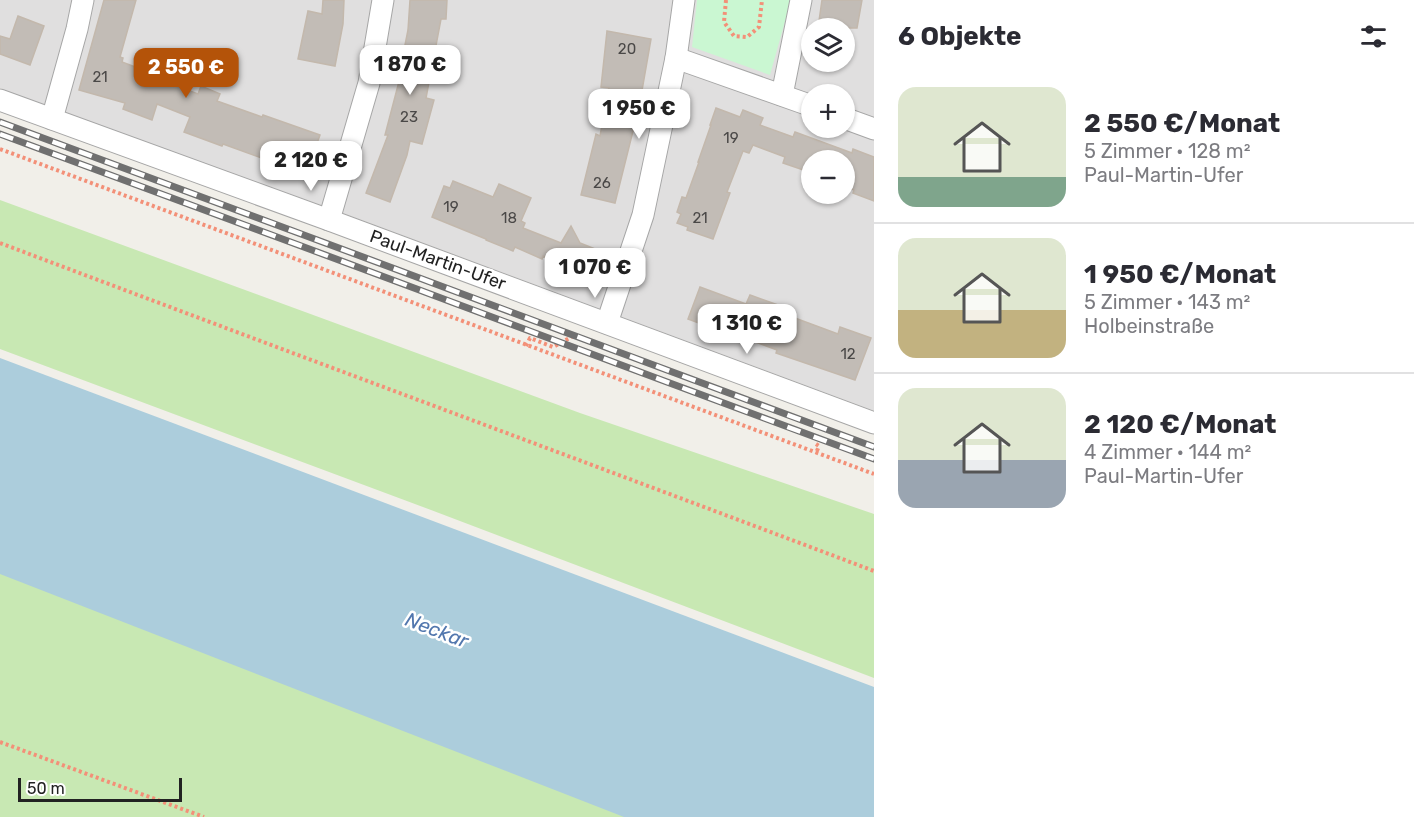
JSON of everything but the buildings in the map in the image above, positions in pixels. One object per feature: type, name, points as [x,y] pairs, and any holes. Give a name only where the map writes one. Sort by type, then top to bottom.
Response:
[{"type":"street","points":[[52,119],[83,0]]},
{"type":"street","points":[[329,220],[369,83],[383,0]]},
{"type":"street","points":[[607,323],[643,215],[676,58],[684,0]]},
{"type":"street","points":[[782,96],[801,0]]},
{"type":"street","points":[[676,58],[801,102]]},
{"type":"street","name":"Paul-Martin-Ufer","points":[[0,99],[874,423]]},
{"type":"street","points":[[855,122],[874,129]]},
{"type":"path","points":[[726,0],[724,22],[734,36],[747,37],[759,27],[762,0]]},
{"type":"path","points":[[0,149],[874,474]]},
{"type":"path","points":[[0,243],[874,571]]},
{"type":"path","points":[[526,346],[530,338],[553,347]]},
{"type":"path","points":[[816,444],[819,446],[816,453]]},
{"type":"path","points":[[0,742],[204,817]]},
{"type":"shaded area","points":[[0,0],[874,0],[874,411],[318,204],[57,111],[0,88]]},
{"type":"green space","points":[[697,0],[791,0],[770,75],[692,47]]},
{"type":"green space","points":[[0,200],[580,413],[874,514],[874,678],[0,349]]},
{"type":"green space","points":[[0,566],[649,817],[0,817]]},
{"type":"water","name":"Neckar","points":[[0,358],[874,687],[874,817],[624,817],[0,574]]},
{"type":"railway","points":[[0,122],[874,447]]},
{"type":"railway","points":[[0,134],[874,459]]}]
